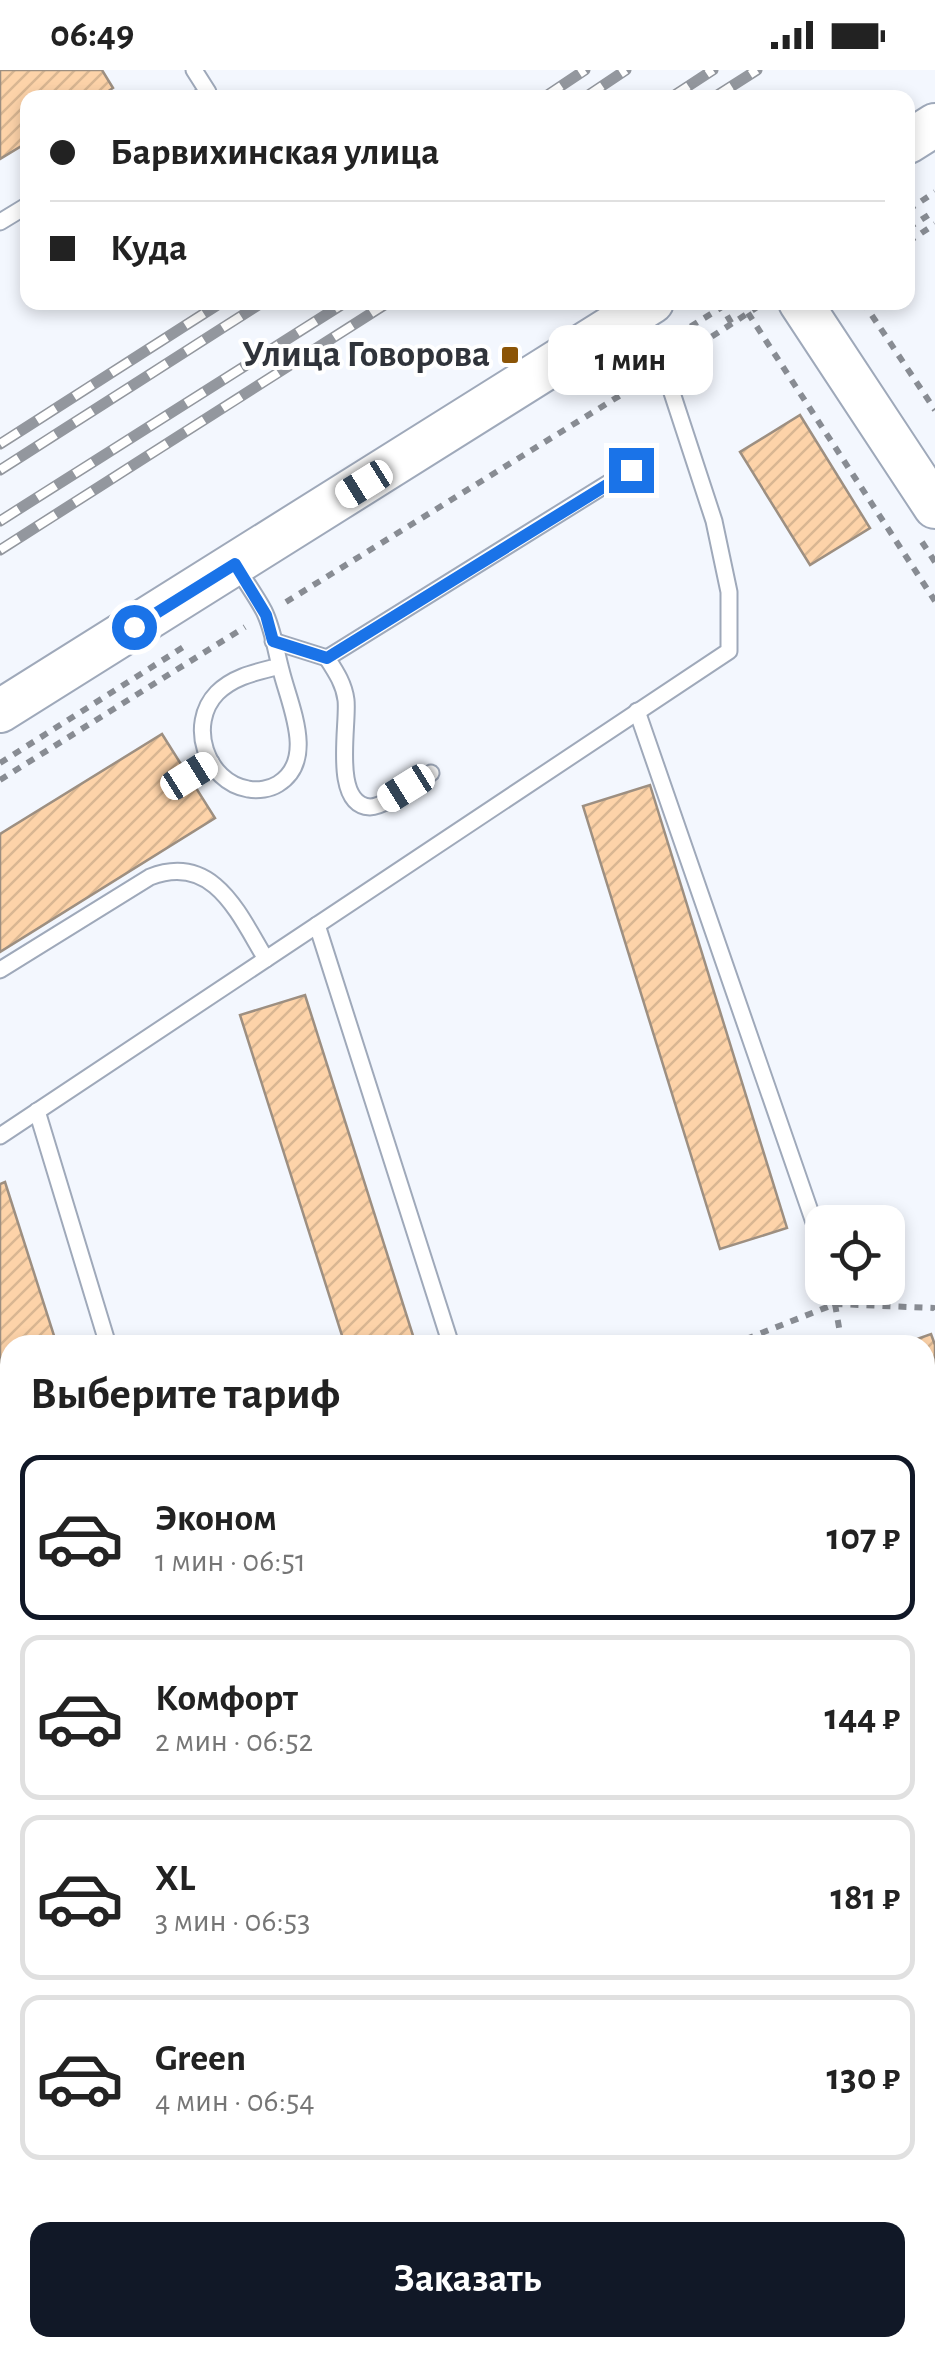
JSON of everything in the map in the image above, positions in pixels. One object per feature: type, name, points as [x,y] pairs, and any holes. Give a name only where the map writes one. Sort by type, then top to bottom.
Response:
[{"type":"street","points":[[0,711],[640,310]]},
{"type":"street","points":[[805,310],[935,507]]},
{"type":"lane","points":[[0,1136],[729,650],[729,592],[714,521],[647,310]]},
{"type":"lane","points":[[327,658],[631,470]]},
{"type":"lane","points":[[235,564],[266,615],[280,666],[299,743],[292,771],[275,786],[246,789],[220,774],[211,762],[201,731],[212,698],[234,680],[280,666]]},
{"type":"lane","points":[[273,641],[327,658],[339,677],[346,698],[344,766],[358,801],[371,807],[382,804],[431,773]]},
{"type":"lane","points":[[638,711],[808,1205]]},
{"type":"lane","points":[[189,776],[211,762]]},
{"type":"lane","points":[[0,970],[150,877],[172,871],[202,877],[225,892],[266,959]]},
{"type":"lane","points":[[317,925],[448,1335]]},
{"type":"lane","points":[[37,1111],[105,1335]]},
{"type":"path","points":[[724,310],[732,324]]},
{"type":"path","points":[[0,780],[751,310]]},
{"type":"path","points":[[868,310],[935,410]]},
{"type":"path","points":[[748,312],[935,601]]},
{"type":"path","points":[[0,763],[193,641]]},
{"type":"path","points":[[757,1335],[833,1305]]},
{"type":"path","points":[[836,1305],[841,1335]]},
{"type":"path","points":[[852,1305],[935,1310]]},
{"type":"building","points":[[0,70],[102,70],[113,88],[110,90],[20,90],[20,147],[0,159]]},
{"type":"building","points":[[800,415],[870,528],[810,565],[740,452]]},
{"type":"building","points":[[162,734],[215,818],[0,952],[0,834]]},
{"type":"building","points":[[650,785],[787,1228],[720,1249],[583,806]]},
{"type":"building","points":[[305,995],[413,1335],[342,1335],[240,1015]]},
{"type":"building","points":[[5,1182],[54,1335],[0,1335],[0,1184]]},
{"type":"railway","points":[[555,90],[585,70]]},
{"type":"railway","points":[[596,90],[626,70]]},
{"type":"railway","points":[[682,90],[713,70]]},
{"type":"railway","points":[[726,90],[757,70]]},
{"type":"railway","points":[[0,444],[209,310]]},
{"type":"railway","points":[[0,470],[250,310]]},
{"type":"railway","points":[[0,521],[333,310]]},
{"type":"railway","points":[[0,550],[376,310]]},
{"type":"place","name":"Улица Говорова","points":[[510,355]]},
{"type":"route","points":[[134,627],[235,564],[266,615],[273,641],[327,658],[631,470]]}]
